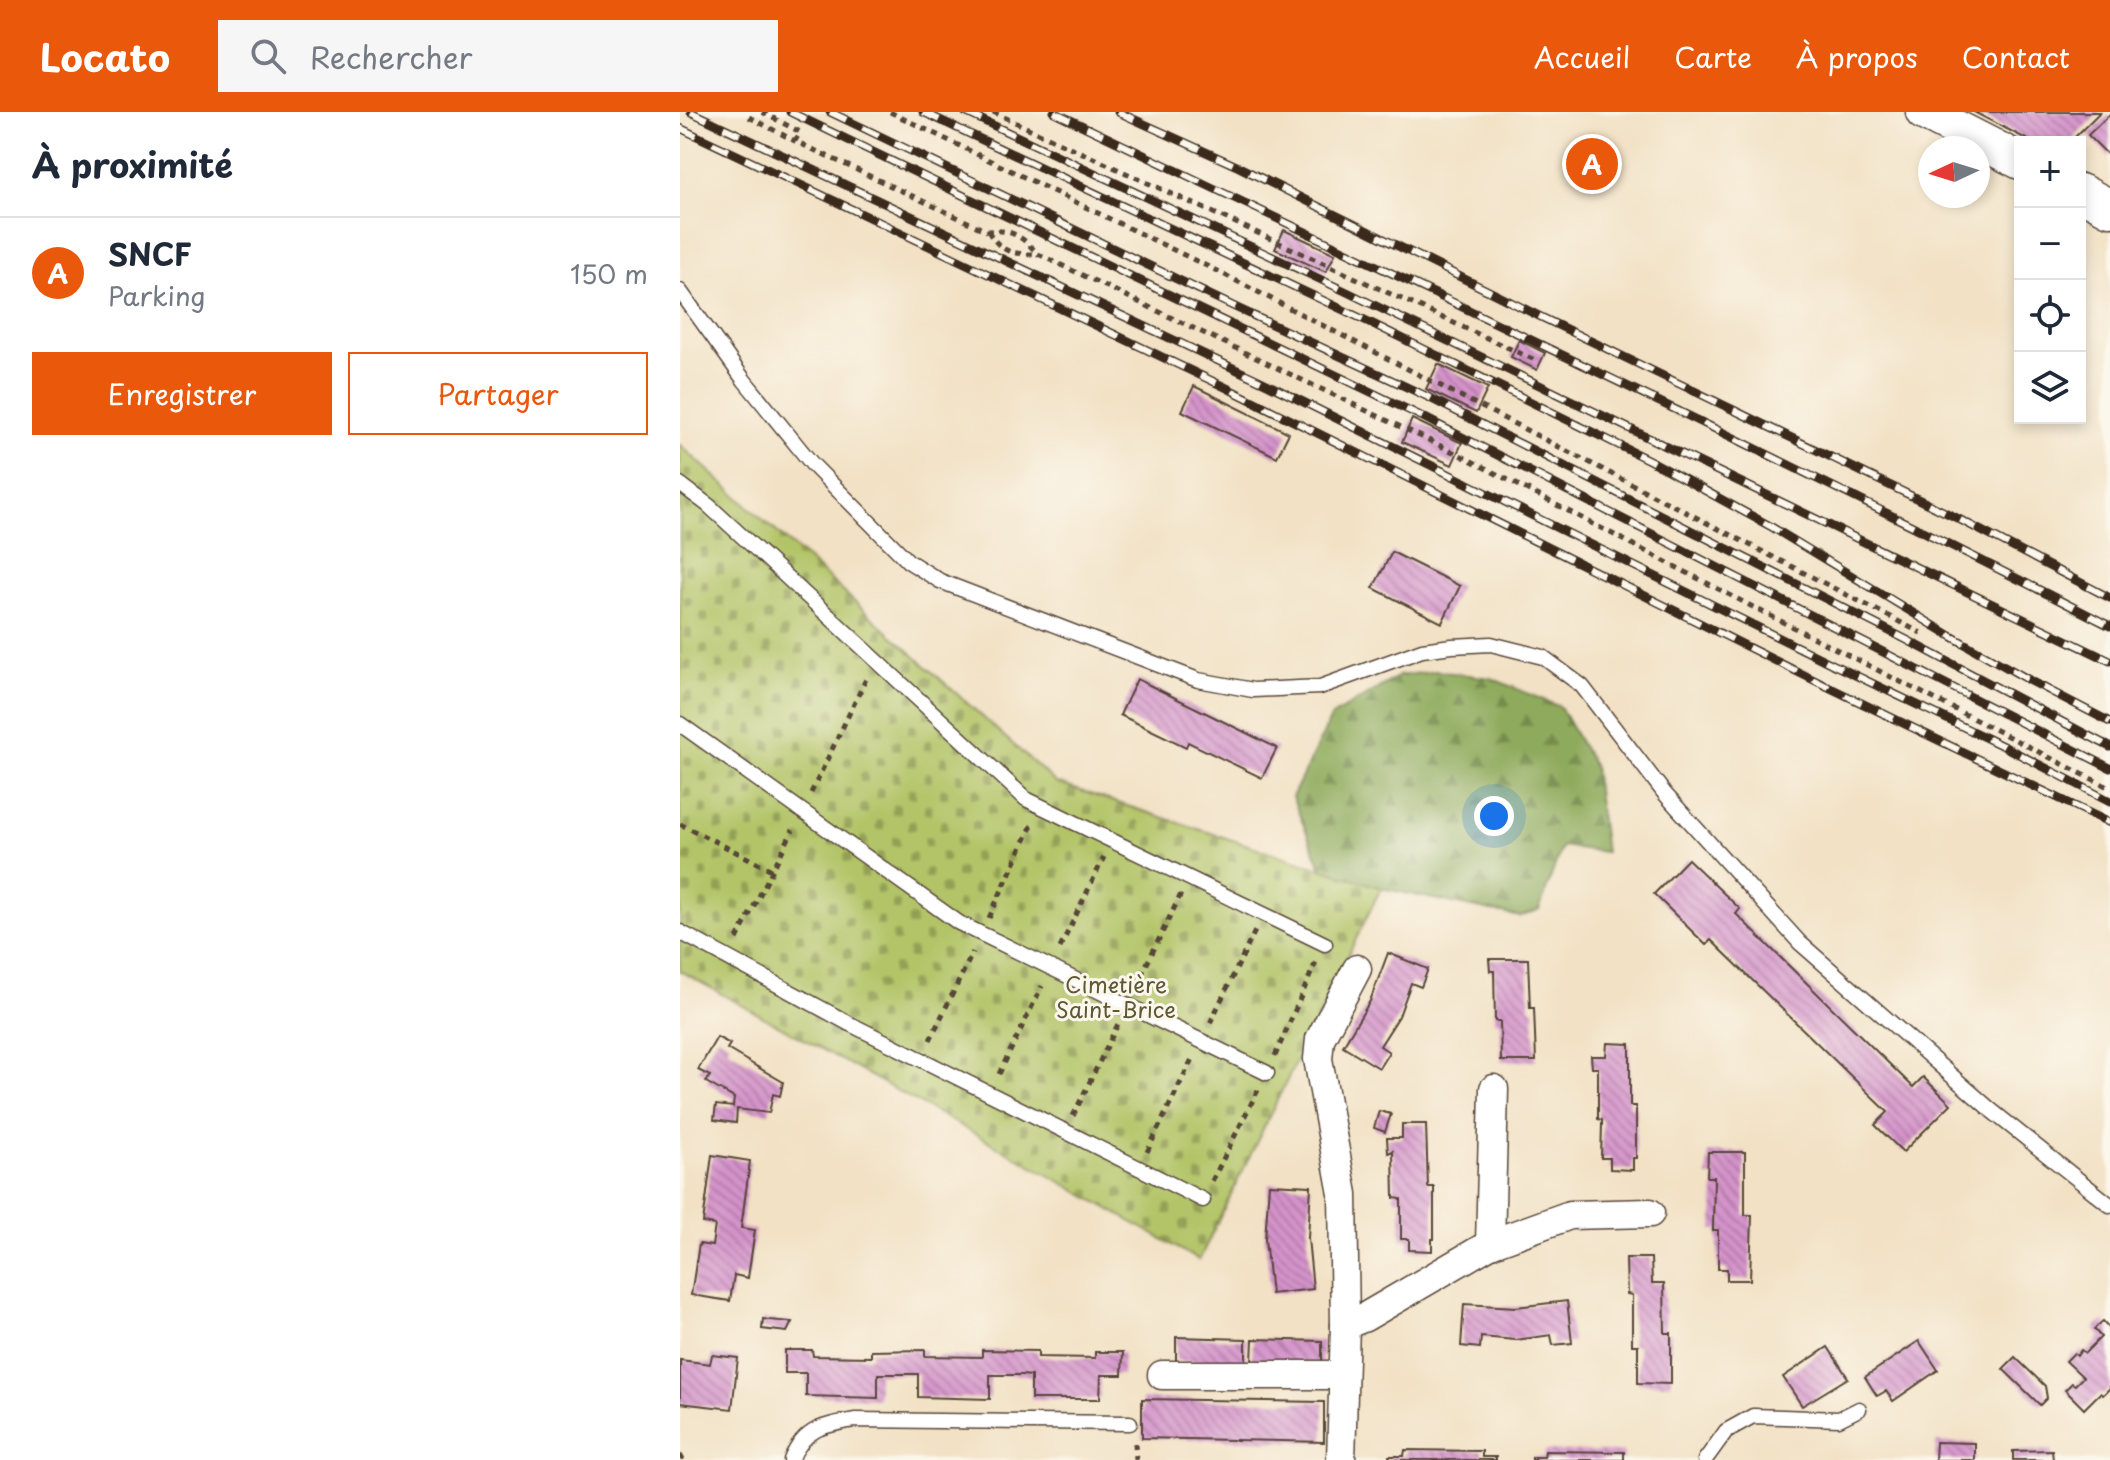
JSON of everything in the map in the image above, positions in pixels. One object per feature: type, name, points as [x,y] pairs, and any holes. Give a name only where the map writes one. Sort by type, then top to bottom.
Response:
[{"type":"street","points":[[1924,112],[2014,158]]},
{"type":"street","points":[[2086,195],[2110,208]]},
{"type":"street","points":[[1341,1460],[1345,1325],[1343,1194],[1318,1059],[1320,1039],[1357,969]]},
{"type":"street","points":[[1490,1244],[1494,1089]]},
{"type":"street","points":[[1345,1325],[1365,1317],[1490,1244],[1570,1215],[1650,1213]]},
{"type":"street","points":[[1162,1375],[1343,1375]]},
{"type":"lane","points":[[680,291],[744,380],[812,464],[908,561],[940,581],[1198,680],[1253,690],[1320,687],[1422,650],[1452,646],[1491,644],[1543,657],[1582,686],[1665,794],[1800,943],[1992,1111],[2110,1205]]},
{"type":"lane","points":[[680,484],[708,505],[1026,799],[1325,944]]},
{"type":"lane","points":[[680,724],[959,923],[1267,1073]]},
{"type":"lane","points":[[680,932],[850,1024],[1203,1200]]},
{"type":"lane","points":[[1705,1460],[1726,1431],[1753,1416],[1839,1419],[1859,1409]]},
{"type":"lane","points":[[791,1460],[797,1445],[812,1431],[828,1424],[855,1420],[1130,1423]]},
{"type":"path","points":[[762,112],[800,132],[795,141]]},
{"type":"path","points":[[890,112],[1221,273],[1921,633]]},
{"type":"path","points":[[993,112],[1535,360]]},
{"type":"path","points":[[749,117],[987,231],[1005,230],[1023,239],[1038,254],[1468,459],[2110,788]]},
{"type":"path","points":[[783,134],[787,125]]},
{"type":"path","points":[[987,231],[997,246],[1015,254],[1038,254]]},
{"type":"path","points":[[680,824],[772,870]]},
{"type":"green space","name":"Cimetière Saint-Brice","points":[[680,445],[1056,783],[1381,888],[1199,1260],[680,971]]},
{"type":"green space","points":[[1437,671],[1491,678],[1560,707],[1594,767],[1605,852],[1562,846],[1539,910],[1520,917],[1381,888],[1322,869],[1292,797],[1332,716],[1399,676]]},
{"type":"building","points":[[1974,112],[2100,112],[2076,136],[2020,136]]},
{"type":"building","points":[[2110,114],[2110,157],[2088,135]]},
{"type":"building","points":[[1284,230],[1335,254],[1326,272],[1275,249]]},
{"type":"building","points":[[1519,340],[1545,353],[1537,370],[1511,357]]},
{"type":"building","points":[[1438,364],[1488,388],[1476,413],[1426,389]]},
{"type":"building","points":[[1194,386],[1289,433],[1277,457],[1182,411]]},
{"type":"building","points":[[1412,419],[1462,443],[1452,465],[1402,442]]},
{"type":"building","points":[[1392,552],[1460,586],[1442,623],[1373,588]]},
{"type":"building","points":[[1137,679],[1277,748],[1262,778],[1188,742],[1186,747],[1120,715]]},
{"type":"building","points":[[1688,859],[1740,909],[1736,914],[1913,1087],[1923,1077],[1951,1104],[1903,1152],[1875,1125],[1888,1112],[1711,940],[1706,945],[1654,894]]},
{"type":"building","points":[[1388,953],[1428,969],[1421,987],[1411,983],[1399,1016],[1380,1046],[1389,1052],[1379,1068],[1343,1046],[1370,1001]]},
{"type":"building","points":[[1489,959],[1528,959],[1536,1061],[1501,1061],[1500,1021],[1495,1021],[1494,971],[1490,971]]},
{"type":"building","points":[[717,1037],[730,1044],[727,1049],[783,1082],[780,1096],[773,1094],[769,1113],[737,1109],[736,1123],[714,1120],[716,1105],[733,1107],[734,1098],[706,1082],[710,1076],[698,1070]]},
{"type":"building","points":[[1607,1043],[1630,1044],[1630,1106],[1636,1106],[1636,1158],[1633,1158],[1633,1170],[1610,1169],[1610,1158],[1601,1158],[1598,1068],[1592,1068],[1591,1056],[1606,1056]]},
{"type":"building","points":[[1379,1111],[1391,1114],[1385,1132],[1374,1128]]},
{"type":"building","points":[[1402,1124],[1426,1124],[1428,1187],[1434,1187],[1432,1251],[1409,1250],[1409,1239],[1401,1239],[1401,1199],[1394,1198],[1393,1151],[1388,1153],[1387,1138],[1402,1138]]},
{"type":"building","points":[[1708,1152],[1745,1152],[1745,1215],[1752,1215],[1750,1280],[1727,1280],[1727,1269],[1718,1269],[1718,1230],[1713,1230],[1714,1177],[1707,1177]]},
{"type":"building","points":[[712,1155],[750,1161],[741,1228],[755,1230],[748,1278],[734,1275],[730,1301],[691,1295],[699,1244],[712,1246],[715,1225],[703,1223]]},
{"type":"building","points":[[1269,1184],[1311,1186],[1308,1238],[1313,1289],[1271,1294],[1265,1239]]},
{"type":"building","points":[[1626,1258],[1651,1258],[1652,1283],[1664,1283],[1665,1333],[1671,1333],[1671,1384],[1638,1383],[1638,1345],[1632,1345],[1632,1295],[1627,1294]]},
{"type":"building","points":[[1567,1301],[1572,1343],[1553,1345],[1551,1335],[1516,1340],[1481,1337],[1480,1348],[1461,1346],[1464,1304],[1516,1307]]},
{"type":"building","points":[[763,1319],[792,1322],[787,1332],[762,1329]]},
{"type":"building","points":[[2103,1321],[2110,1329],[2110,1388],[2084,1409],[2065,1390],[2083,1377],[2066,1361],[2074,1353],[2077,1356],[2081,1350],[2085,1353],[2101,1337],[2094,1329]]},
{"type":"building","points":[[1176,1337],[1246,1339],[1246,1362],[1176,1361]]},
{"type":"building","points":[[1253,1339],[1322,1341],[1322,1364],[1252,1362]]},
{"type":"building","points":[[1919,1341],[1938,1370],[1893,1401],[1886,1391],[1877,1396],[1865,1377]]},
{"type":"building","points":[[1828,1347],[1848,1378],[1802,1406],[1783,1377]]},
{"type":"building","points":[[785,1350],[812,1350],[813,1356],[871,1357],[871,1351],[925,1350],[925,1356],[982,1357],[982,1350],[1038,1351],[1038,1357],[1095,1358],[1095,1352],[1123,1352],[1122,1375],[1101,1375],[1100,1399],[1031,1399],[1031,1376],[990,1375],[990,1399],[918,1397],[918,1374],[878,1374],[878,1398],[806,1396],[806,1373],[785,1373]]},
{"type":"building","points":[[712,1355],[738,1358],[732,1409],[680,1403],[680,1360],[710,1364]]},
{"type":"building","points":[[2015,1357],[2045,1386],[2047,1398],[2040,1405],[2003,1369]]},
{"type":"building","points":[[1142,1399],[1324,1402],[1324,1442],[1142,1438]]},
{"type":"building","points":[[1936,1442],[1975,1443],[1975,1460],[1935,1460]]},
{"type":"building","points":[[1405,1450],[1482,1451],[1482,1457],[1496,1457],[1496,1460],[1389,1460],[1389,1456],[1404,1456]]},
{"type":"building","points":[[2052,1450],[2053,1460],[2013,1460],[2013,1451]]},
{"type":"building","points":[[1545,1451],[1624,1452],[1624,1460],[1532,1460],[1532,1457],[1544,1457]]},
{"type":"railway","points":[[691,112],[1267,384],[2110,801]]},
{"type":"railway","points":[[790,112],[1425,418],[2110,768]]},
{"type":"railway","points":[[830,112],[1426,396],[1907,640],[2110,747]]},
{"type":"railway","points":[[923,112],[1369,322],[1651,461],[1770,526],[1951,636],[2110,722]]},
{"type":"railway","points":[[965,112],[1345,291],[2110,661]]},
{"type":"railway","points":[[1054,112],[1716,429],[2110,626]]},
{"type":"railway","points":[[1118,112],[1239,167],[1953,516],[2110,598]]},
{"type":"railway","points":[[680,128],[1227,388],[1818,682],[2110,823]]},
{"type":"place","name":"SNCF","points":[[1592,164]]}]
